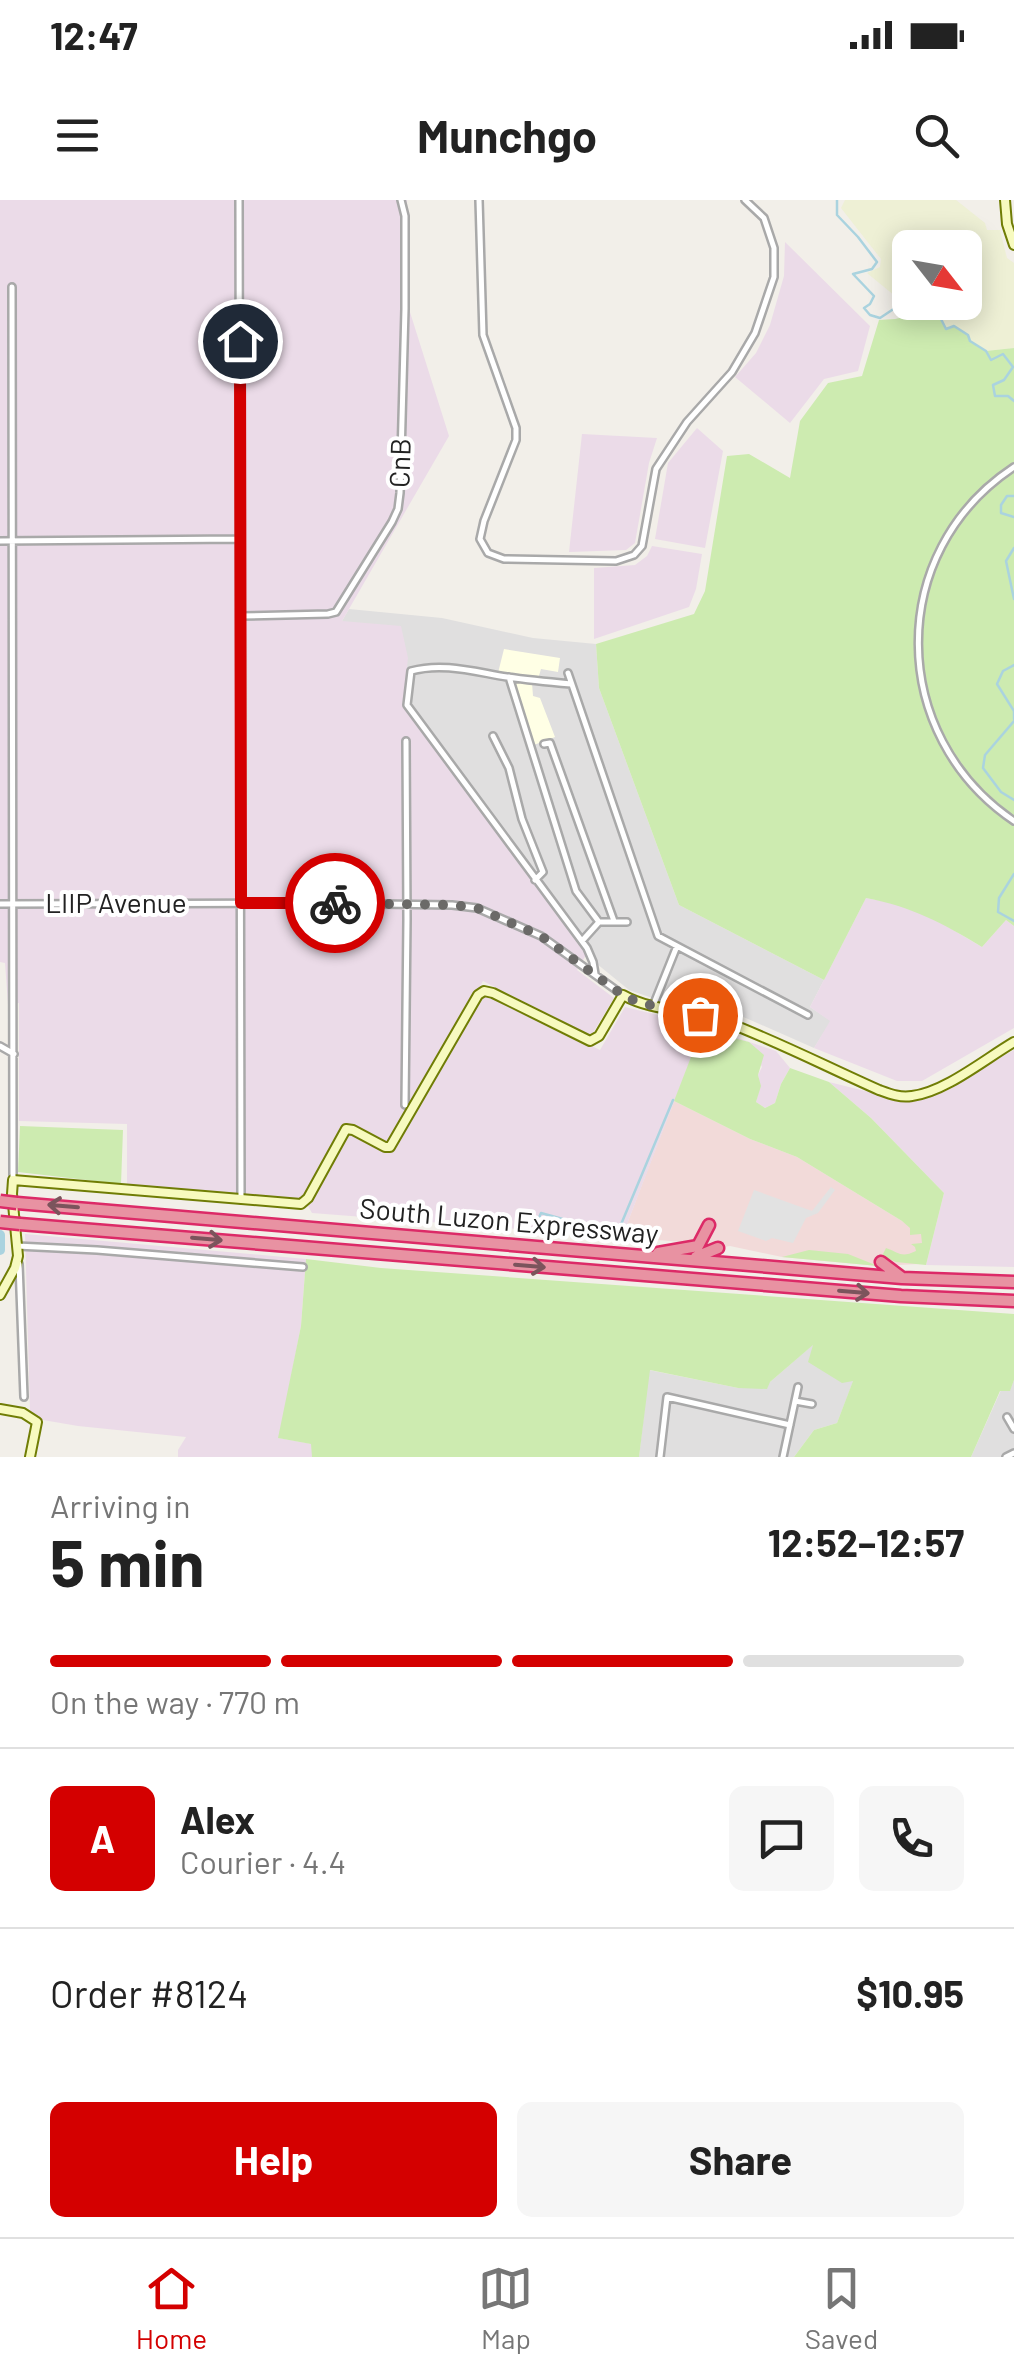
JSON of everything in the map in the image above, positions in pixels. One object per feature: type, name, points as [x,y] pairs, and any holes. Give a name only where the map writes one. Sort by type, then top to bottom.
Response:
[{"type":"highway","name":"South Luzon Expressway","points":[[0,1201],[902,1278],[1014,1282]]},
{"type":"highway","name":"South Luzon Expressway","points":[[0,1222],[900,1296],[1014,1301]]},
{"type":"highway","points":[[644,1256],[698,1246],[709,1225]]},
{"type":"highway","points":[[691,1259],[718,1248]]},
{"type":"highway","points":[[881,1262],[902,1278]]},
{"type":"street","points":[[240,200],[241,1200]]},
{"type":"street","name":"CnB","points":[[240,616],[336,612],[395,516],[400,493],[405,309],[405,216],[401,200]]},
{"type":"street","points":[[479,200],[483,334],[516,428],[516,440],[480,539],[488,553],[504,559],[616,561],[634,555],[642,546],[656,469],[687,422],[732,372],[755,333],[774,278],[774,248],[764,218],[745,200]]},
{"type":"street","points":[[1005,200],[1014,245]]},
{"type":"street","points":[[12,287],[12,1194],[24,1396]]},
{"type":"street","points":[[1014,467],[969,506],[941,547],[924,592],[918,641],[927,704],[946,749],[974,788],[1014,822]]},
{"type":"street","points":[[0,541],[240,539]]},
{"type":"street","points":[[571,684],[442,667],[411,671],[407,705],[582,942],[593,962],[594,974]]},
{"type":"street","points":[[568,673],[658,936],[808,1015]]},
{"type":"street","points":[[509,677],[576,891],[599,922]]},
{"type":"street","points":[[494,736],[509,768],[522,819],[543,872],[535,880]]},
{"type":"street","points":[[404,1105],[406,741]]},
{"type":"street","points":[[544,744],[550,742],[614,921]]},
{"type":"street","name":"LIIP Avenue","points":[[0,904],[407,904],[477,908],[541,936],[623,996],[720,1020],[879,1090],[904,1096],[935,1089],[1014,1042]]},
{"type":"street","points":[[582,942],[599,922],[627,922]]},
{"type":"street","points":[[653,1006],[677,946]]},
{"type":"street","points":[[13,1180],[304,1203],[346,1129],[390,1147],[481,992],[490,992],[590,1040],[598,1036],[623,996]]},
{"type":"street","points":[[0,1046],[14,1054]]},
{"type":"street","points":[[18,1251],[96,1250],[303,1267]]},
{"type":"street","points":[[0,1294],[15,1268],[18,1251]]},
{"type":"street","points":[[783,1457],[798,1387]]},
{"type":"street","points":[[660,1457],[667,1397],[790,1425]]},
{"type":"street","points":[[795,1400],[812,1404]]},
{"type":"street","points":[[0,1409],[23,1413],[38,1422],[30,1457]]},
{"type":"street","points":[[1007,1417],[1014,1429]]},
{"type":"street","points":[[1006,1457],[1014,1452]]},
{"type":"shaded area","points":[[0,200],[407,200],[409,309],[449,436],[342,621],[401,626],[408,658],[403,704],[586,955],[577,970],[614,998],[591,1036],[483,981],[387,1146],[348,1124],[340,1128],[306,1197],[297,1202],[127,1188],[127,1124],[19,1121],[19,1003],[8,1004],[5,963],[0,962]]},
{"type":"shaded area","points":[[845,200],[956,200],[985,223],[987,230],[1000,230],[1007,258],[1014,263],[1014,348],[986,351],[954,327],[946,329],[941,320],[982,320],[982,230],[892,230],[892,294],[867,273],[880,267],[881,259],[841,208]]},
{"type":"shaded area","points":[[785,242],[870,326],[858,371],[824,379],[790,423],[735,377],[756,353],[770,325],[784,276]]},
{"type":"shaded area","points":[[697,428],[723,451],[705,548],[655,539],[668,463]]},
{"type":"shaded area","points":[[582,434],[657,438],[635,543],[626,550],[569,552]]},
{"type":"shaded area","points":[[652,546],[702,554],[689,607],[594,639],[594,568],[635,565]]},
{"type":"shaded area","points":[[349,609],[442,618],[533,638],[596,644],[599,688],[679,905],[824,980],[810,1007],[831,1021],[814,1048],[739,1015],[661,1001],[629,990],[586,955],[403,704],[408,673],[342,621]]},
{"type":"shaded area","points":[[247,636],[249,805],[245,805],[243,637]]},
{"type":"shaded area","points":[[504,649],[560,658],[558,672],[541,669],[538,679],[498,673]]},
{"type":"shaded area","points":[[511,680],[532,683],[533,696],[540,698],[555,737],[531,746]]},
{"type":"shaded area","points":[[866,898],[931,917],[982,947],[1006,920],[1014,926],[1014,1028],[922,1081],[897,1081],[814,1048],[830,1021],[810,1007]]},
{"type":"shaded area","points":[[487,995],[600,1050],[625,1007],[703,1026],[776,1051],[790,1068],[775,1103],[765,1108],[756,1102],[762,1067],[749,1042],[703,1027],[622,1237],[312,1213],[308,1206],[344,1136],[351,1132],[391,1153],[481,997]]},
{"type":"shaded area","points":[[1014,1050],[1014,1267],[926,1265],[944,1193],[871,1118],[829,1082],[897,1099],[921,1099]]},
{"type":"shaded area","points":[[674,1101],[750,1139],[797,1157],[925,1235],[919,1264],[878,1266],[782,1257],[730,1246],[622,1237]]},
{"type":"shaded area","points":[[831,1187],[835,1190],[818,1213],[806,1218],[793,1243],[772,1238],[766,1241],[738,1231],[754,1190],[812,1211]]},
{"type":"shaded area","points":[[25,1234],[306,1259],[301,1326],[279,1438],[312,1444],[312,1457],[178,1457],[186,1437],[78,1426],[43,1420],[30,1411]]},
{"type":"shaded area","points":[[815,1343],[854,1379],[837,1423],[814,1430],[794,1457],[639,1457],[649,1370],[738,1388],[770,1382]]},
{"type":"shaded area","points":[[1014,1380],[1014,1457],[971,1457],[1001,1390],[1010,1390]]},
{"type":"green space","points":[[879,320],[942,320],[946,328],[954,326],[986,351],[1014,348],[1014,926],[1006,920],[982,947],[927,917],[866,898],[824,980],[679,905],[599,688],[596,644],[694,614],[705,591],[727,456],[749,454],[790,478],[800,421],[828,383],[862,376]]},
{"type":"green space","points":[[703,1026],[707,1031],[749,1042],[764,1055],[756,1102],[765,1108],[775,1103],[790,1068],[829,1082],[871,1118],[944,1193],[926,1265],[896,1262],[882,1256],[886,1248],[907,1254],[916,1251],[911,1244],[922,1243],[921,1234],[910,1235],[910,1228],[902,1221],[797,1157],[750,1139],[674,1101]]},
{"type":"green space","points":[[20,1126],[123,1130],[121,1184],[18,1172]]},
{"type":"green space","points":[[809,1250],[848,1254],[878,1266],[782,1257]]},
{"type":"green space","points":[[306,1259],[381,1268],[1014,1314],[1014,1380],[1010,1391],[1000,1391],[971,1457],[794,1457],[814,1430],[837,1423],[853,1381],[842,1383],[808,1362],[813,1345],[767,1389],[738,1388],[650,1370],[639,1457],[312,1457],[311,1444],[278,1438],[301,1326]]},
{"type":"waterway","points":[[837,200],[837,215],[877,262],[872,269],[853,274],[874,296],[864,308],[880,318],[892,310]]},
{"type":"waterway","points":[[942,320],[946,329],[954,326],[968,335],[991,360],[1003,354],[1013,367],[1004,380],[993,385],[995,396],[1008,396],[1014,401]]},
{"type":"waterway","points":[[1014,496],[1007,496],[1001,505],[1001,513],[1014,517]]},
{"type":"waterway","points":[[1014,548],[1006,561],[1014,599]]},
{"type":"waterway","points":[[1014,665],[1003,671],[997,684],[1014,711],[1014,719]]},
{"type":"waterway","points":[[1014,721],[985,755],[983,768],[1001,792],[1014,800]]},
{"type":"waterway","points":[[1014,874],[999,898],[998,912],[1014,921]]},
{"type":"waterway","points":[[536,1225],[541,1213],[617,1234],[673,1100]]},
{"type":"waterway","points":[[0,1235],[0,1250]]},
{"type":"way so far","points":[[335,903],[477,908],[541,936],[627,998],[700,1015]]},
{"type":"route","points":[[240,341],[241,903],[335,903]]}]
